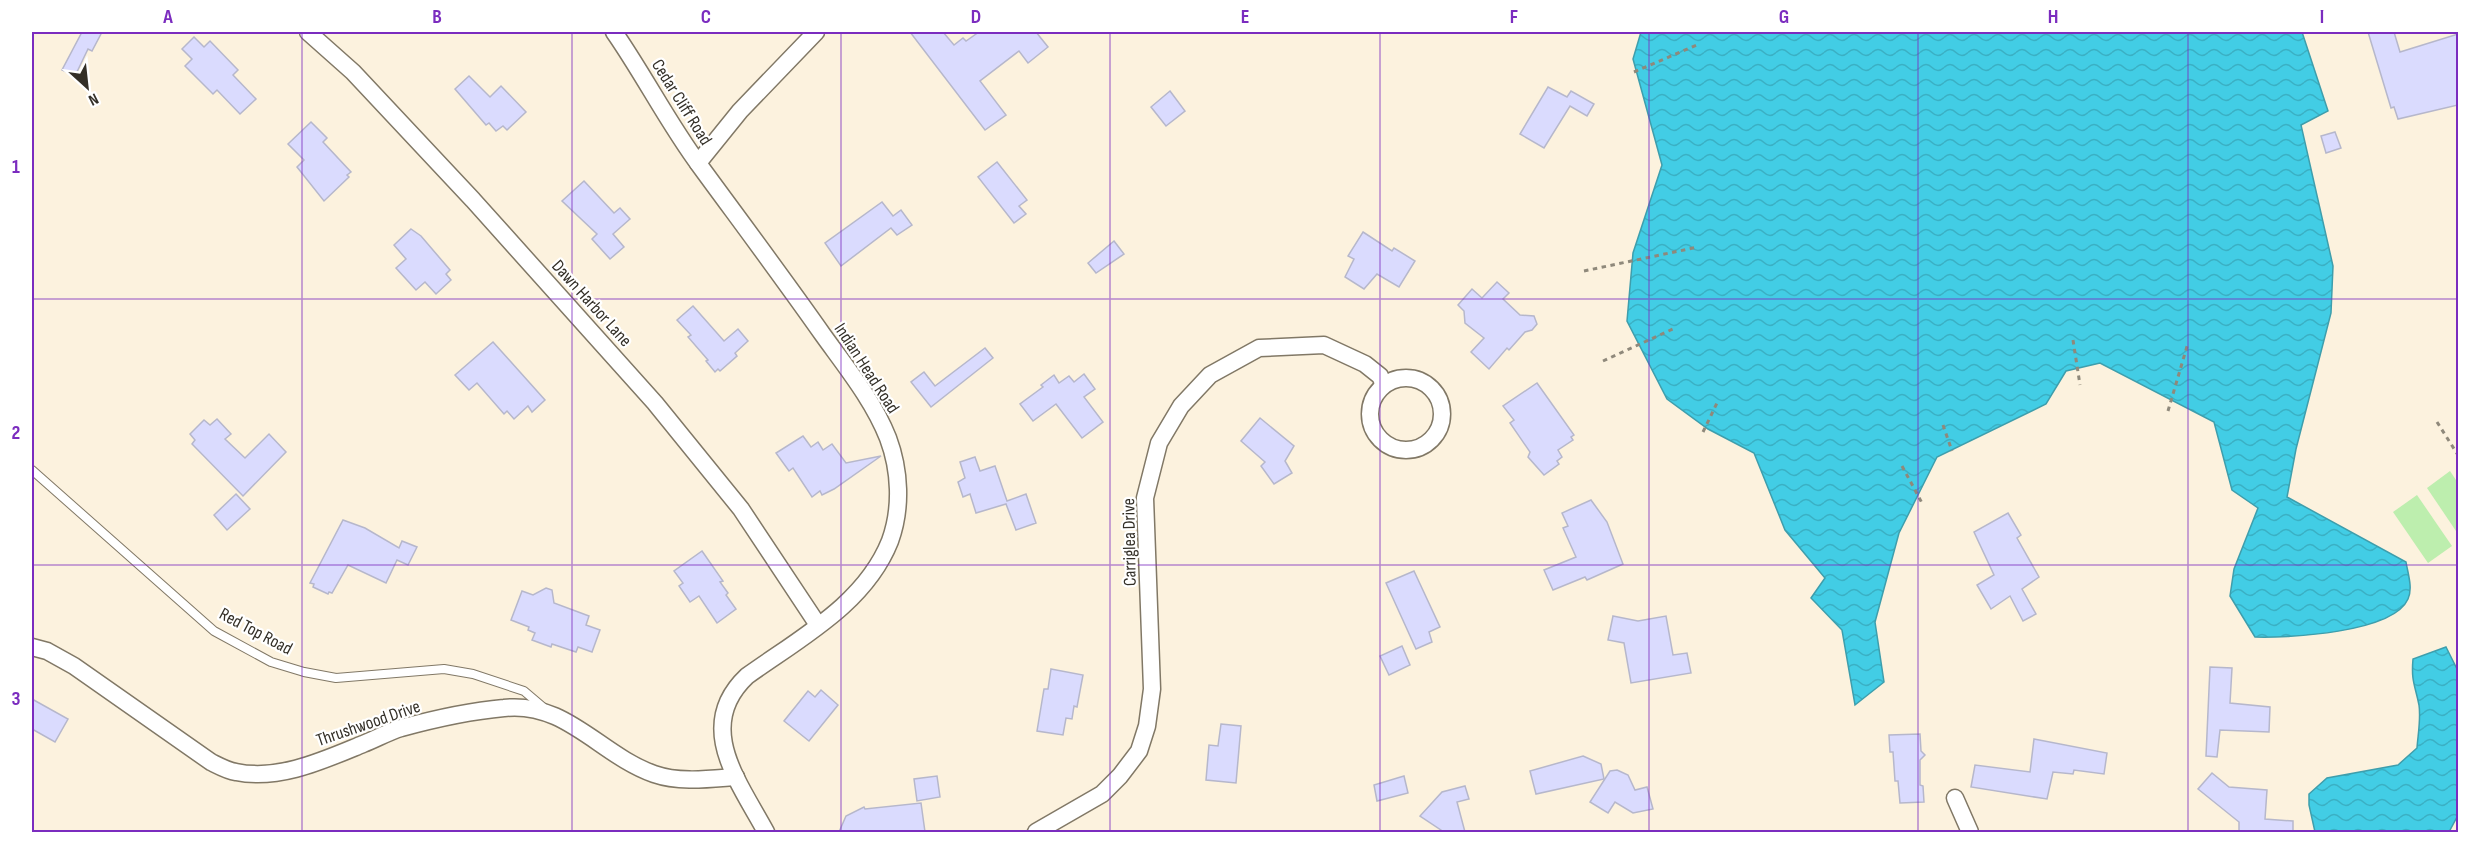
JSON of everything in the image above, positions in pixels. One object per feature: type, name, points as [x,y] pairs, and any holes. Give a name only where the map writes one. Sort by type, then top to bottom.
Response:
[{"type":"street","name":"Dawn Harbor Lane","points":[[308,32],[352,72],[473,200],[655,403],[741,508],[818,625]]},
{"type":"street","name":"Cedar Cliff Road","points":[[614,32],[698,163]]},
{"type":"street","points":[[698,163],[740,111],[816,32]]},
{"type":"street","name":"Indian Head Road","points":[[698,163],[861,387],[888,439],[897,471],[898,496],[890,540],[863,588],[841,608],[736,686],[721,720],[722,742],[736,777],[766,832]]},
{"type":"street","name":"Carriglea Drive","points":[[1036,832],[1102,794],[1120,776],[1139,751],[1147,726],[1152,689],[1145,498],[1159,443],[1181,406],[1210,375],[1259,348],[1324,345],[1365,364],[1380,376],[1384,385]]},
{"type":"street","points":[[1399,378],[1415,378],[1430,386],[1440,399],[1443,415],[1439,431],[1429,443],[1414,450],[1398,450],[1383,443],[1373,430],[1369,414],[1373,398],[1384,385],[1399,378]]},
{"type":"street","name":"Thrushwood Drive","points":[[32,647],[46,651],[74,666],[211,762],[233,772],[270,774],[296,769],[399,729],[432,721],[524,706],[547,711],[572,723],[600,745],[654,774],[672,778],[736,777]]},
{"type":"street","points":[[1955,798],[1971,832]]},
{"type":"lane","name":"Red Top Road","points":[[32,470],[214,631],[271,662],[304,672],[336,678],[444,669],[473,674],[524,691],[547,711]]},
{"type":"path","points":[[1634,72],[1699,44]]},
{"type":"path","points":[[1584,271],[1698,247]]},
{"type":"path","points":[[1603,361],[1675,328]]},
{"type":"path","points":[[2073,340],[2080,385]]},
{"type":"path","points":[[2168,411],[2188,343]]},
{"type":"path","points":[[1703,432],[1716,403]]},
{"type":"path","points":[[2437,422],[2458,455]]},
{"type":"path","points":[[1943,425],[1952,451]]},
{"type":"path","points":[[1902,466],[1922,503]]},
{"type":"green space","points":[[2450,471],[2458,483],[2458,534],[2427,488]]},
{"type":"green space","points":[[2417,495],[2452,546],[2428,563],[2393,512]]},
{"type":"water","points":[[1641,32],[2302,32],[2328,111],[2301,125],[2333,266],[2331,313],[2296,449],[2287,497],[2406,562],[2410,586],[2408,599],[2398,610],[2362,626],[2314,634],[2255,637],[2230,596],[2234,569],[2258,508],[2232,490],[2214,422],[2100,363],[2066,371],[2046,404],[1937,457],[1899,533],[1875,622],[1884,682],[1855,705],[1842,630],[1811,598],[1825,578],[1785,530],[1754,453],[1708,429],[1667,399],[1627,321],[1633,253],[1662,165],[1633,59]]},
{"type":"water","points":[[2446,647],[2458,671],[2458,815],[2449,832],[2315,832],[2309,794],[2327,778],[2398,765],[2417,748],[2420,710],[2413,678],[2413,659]]},
{"type":"building","points":[[82,32],[102,32],[92,51],[88,49],[75,76],[62,70]]},
{"type":"building","points":[[910,32],[943,32],[954,45],[963,38],[966,41],[979,32],[1036,32],[1048,47],[1028,63],[1019,51],[980,81],[1006,115],[985,130]]},
{"type":"building","points":[[2368,32],[2394,32],[2400,52],[2458,34],[2458,105],[2398,119],[2394,107],[2391,108]]},
{"type":"building","points":[[194,37],[204,47],[210,41],[238,70],[233,75],[256,99],[240,114],[217,90],[213,94],[185,66],[192,59],[182,49]]},
{"type":"building","points":[[469,76],[490,97],[501,86],[526,112],[507,130],[503,126],[496,131],[489,123],[486,125],[455,89]]},
{"type":"building","points":[[1548,87],[1567,97],[1571,91],[1594,104],[1587,116],[1570,106],[1544,148],[1520,134]]},
{"type":"building","points":[[1170,91],[1185,111],[1166,126],[1151,107]]},
{"type":"building","points":[[311,122],[327,138],[323,142],[351,172],[347,175],[349,177],[324,201],[297,167],[304,160],[288,144]]},
{"type":"building","points":[[2335,132],[2341,148],[2326,153],[2321,136]]},
{"type":"building","points":[[997,162],[1027,200],[1019,206],[1026,214],[1014,223],[978,177]]},
{"type":"building","points":[[584,181],[614,213],[620,208],[630,219],[613,234],[624,247],[610,259],[592,239],[597,234],[562,201]]},
{"type":"building","points":[[882,202],[893,216],[901,210],[912,225],[897,235],[891,228],[841,266],[825,243]]},
{"type":"building","points":[[411,229],[421,236],[450,270],[446,274],[451,280],[436,294],[425,282],[416,290],[396,268],[406,259],[394,245]]},
{"type":"building","points":[[1363,232],[1392,251],[1394,248],[1415,261],[1399,287],[1377,274],[1364,289],[1345,277],[1354,259],[1348,256]]},
{"type":"building","points":[[1114,241],[1124,254],[1096,273],[1088,263]]},
{"type":"building","points":[[1497,282],[1509,293],[1503,299],[1520,315],[1534,316],[1537,324],[1532,330],[1525,332],[1509,350],[1507,348],[1489,369],[1471,352],[1484,338],[1465,323],[1464,311],[1458,305],[1472,289],[1482,298]]},
{"type":"building","points":[[693,306],[724,341],[738,329],[748,341],[735,353],[737,356],[720,371],[718,369],[715,372],[688,337],[691,335],[677,320]]},
{"type":"building","points":[[493,342],[545,400],[532,412],[528,406],[514,419],[507,411],[504,414],[477,383],[469,390],[455,375]]},
{"type":"building","points":[[985,348],[993,358],[931,407],[911,382],[924,372],[935,386]]},
{"type":"building","points":[[1084,374],[1095,389],[1084,397],[1103,422],[1082,438],[1056,404],[1033,421],[1020,404],[1043,387],[1041,385],[1054,375],[1059,383],[1069,376],[1074,382]]},
{"type":"building","points":[[1537,383],[1574,435],[1571,437],[1573,440],[1558,450],[1562,457],[1557,461],[1559,464],[1544,475],[1528,457],[1530,452],[1510,423],[1514,420],[1503,406]]},
{"type":"building","points":[[1260,418],[1294,446],[1285,461],[1292,473],[1274,484],[1261,466],[1265,462],[1241,441]]},
{"type":"building","points":[[217,419],[231,434],[225,439],[245,458],[269,434],[286,452],[243,496],[192,444],[195,440],[190,434],[204,420],[210,425]]},
{"type":"building","points":[[803,436],[811,447],[818,442],[823,450],[832,444],[846,463],[881,456],[834,489],[822,495],[820,491],[812,497],[793,468],[789,471],[776,453]]},
{"type":"building","points":[[975,457],[980,471],[995,466],[1007,501],[1026,494],[1036,523],[1016,530],[1006,504],[976,513],[970,494],[963,497],[958,482],[965,478],[960,462]]},
{"type":"building","points":[[236,494],[250,509],[227,530],[214,515]]},
{"type":"building","points":[[1591,500],[1607,522],[1623,564],[1587,580],[1585,577],[1553,590],[1544,570],[1576,557],[1563,528],[1568,526],[1562,513]]},
{"type":"building","points":[[2008,513],[2021,535],[2017,538],[2039,577],[2022,589],[2036,614],[2023,621],[2010,596],[1991,609],[1977,585],[1994,575],[1974,532]]},
{"type":"building","points":[[343,520],[365,528],[399,548],[402,541],[417,547],[408,565],[397,560],[386,583],[348,565],[332,593],[328,594],[313,587],[314,584],[310,583]]},
{"type":"building","points":[[702,551],[723,581],[720,582],[728,593],[726,595],[736,609],[717,623],[699,596],[690,602],[679,586],[683,583],[674,571]]},
{"type":"building","points":[[1414,571],[1440,627],[1429,632],[1432,642],[1416,649],[1386,583]]},
{"type":"building","points":[[546,588],[552,590],[554,603],[589,616],[586,625],[600,630],[592,652],[578,647],[576,652],[552,644],[551,647],[532,640],[535,633],[528,630],[529,627],[511,620],[522,591],[533,595]]},
{"type":"building","points":[[1613,616],[1638,621],[1666,616],[1673,655],[1687,653],[1691,673],[1631,683],[1624,643],[1608,640]]},
{"type":"building","points":[[1402,646],[1410,665],[1389,675],[1380,656]]},
{"type":"building","points":[[2210,667],[2232,668],[2230,703],[2270,707],[2269,732],[2220,730],[2217,757],[2206,756]]},
{"type":"building","points":[[1051,669],[1083,675],[1077,707],[1074,706],[1072,719],[1066,718],[1063,735],[1037,731],[1044,689],[1048,689]]},
{"type":"building","points":[[821,690],[838,705],[809,741],[784,721],[808,691],[815,697]]},
{"type":"building","points":[[32,699],[68,719],[55,742],[32,729]]},
{"type":"building","points":[[1221,724],[1241,726],[1236,783],[1206,780],[1209,745],[1218,746]]},
{"type":"building","points":[[1920,734],[1921,751],[1925,755],[1920,760],[1920,785],[1923,786],[1924,802],[1900,803],[1889,735]]},
{"type":"building","points":[[2034,739],[2107,753],[2104,774],[2074,770],[2073,774],[2053,772],[2047,799],[1971,787],[1975,765],[2030,772]]},
{"type":"building","points":[[1583,756],[1601,764],[1604,779],[1536,794],[1530,771]]},
{"type":"building","points":[[1617,770],[1628,775],[1635,790],[1647,787],[1653,809],[1633,813],[1615,802],[1608,813],[1590,802],[1610,771]]},
{"type":"building","points":[[2212,773],[2229,787],[2267,790],[2265,819],[2293,821],[2293,832],[2239,832],[2239,822],[2198,789]]},
{"type":"building","points":[[937,776],[940,797],[917,801],[914,779]]},
{"type":"building","points":[[1404,776],[1408,793],[1377,801],[1374,785]]},
{"type":"building","points":[[1465,786],[1469,799],[1457,802],[1465,832],[1444,832],[1420,816],[1442,792]]},
{"type":"building","points":[[921,803],[925,832],[839,832],[846,816],[864,807],[865,809]]}]
